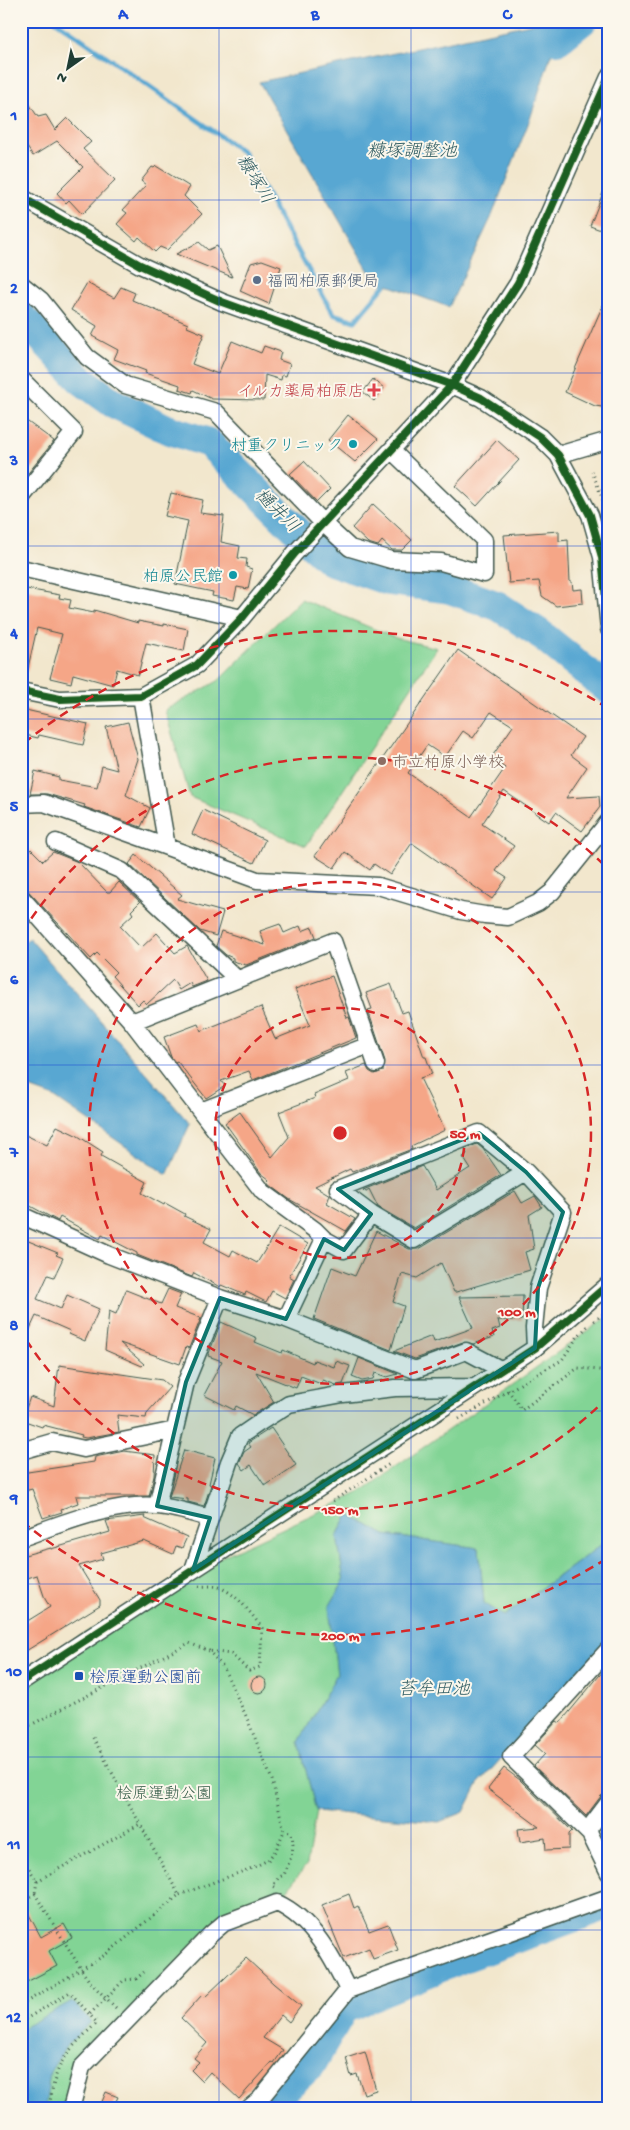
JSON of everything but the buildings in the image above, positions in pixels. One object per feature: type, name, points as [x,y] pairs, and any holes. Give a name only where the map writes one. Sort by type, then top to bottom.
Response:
[{"type":"street","points":[[21,691],[60,699],[141,696],[197,665],[242,618],[295,553],[452,385],[518,283],[609,77]]},
{"type":"street","points":[[21,197],[140,265],[222,302],[452,385],[481,398],[540,436],[558,454],[590,515],[602,557],[609,629]]},
{"type":"street","points":[[21,284],[41,300],[88,357],[125,385],[216,412],[320,526],[350,548],[391,560],[441,562],[484,574],[484,540],[391,450]]},
{"type":"street","points":[[21,379],[74,432],[21,498]]},
{"type":"street","points":[[558,454],[609,440]]},
{"type":"street","points":[[21,568],[242,618]]},
{"type":"street","points":[[141,696],[167,847]]},
{"type":"street","points":[[21,804],[44,803],[257,880],[378,886],[461,911],[508,917],[538,904],[552,892],[609,821]]},
{"type":"street","points":[[56,842],[122,871],[237,979]]},
{"type":"street","points":[[21,897],[132,1022],[264,1192],[315,1230],[324,1240],[344,1250],[371,1214]]},
{"type":"street","points":[[132,1022],[333,941],[376,1064]]},
{"type":"street","points":[[201,1111],[369,1045]]},
{"type":"street","points":[[526,1172],[414,1240],[371,1214],[338,1189],[479,1132],[526,1172],[563,1212],[538,1288],[534,1328],[535,1348]]},
{"type":"street","points":[[21,1215],[109,1255],[220,1298],[286,1319],[415,1370],[466,1351],[498,1372]]},
{"type":"street","points":[[286,1319],[324,1240]]},
{"type":"street","points":[[21,1682],[195,1578],[474,1387],[535,1348],[609,1284]]},
{"type":"street","points":[[157,1506],[186,1382],[220,1298]]},
{"type":"street","points":[[195,1578],[210,1518],[240,1436],[289,1404],[342,1394],[396,1388],[474,1387]]},
{"type":"street","points":[[21,1451],[52,1442],[84,1448],[175,1430]]},
{"type":"street","points":[[21,1538],[99,1513],[132,1507],[157,1506],[210,1518]]},
{"type":"street","points":[[609,1649],[512,1757],[587,1831],[609,1873]]},
{"type":"street","points":[[587,1831],[609,1802]]},
{"type":"street","points":[[248,2109],[260,2099],[348,1990],[609,1897]]},
{"type":"street","points":[[71,2109],[82,2068],[211,1934],[224,1923],[277,1902],[289,1908],[314,1933],[333,1960],[348,1990]]},
{"type":"path","points":[[592,471],[605,506]]},
{"type":"path","points":[[498,1372],[522,1410],[578,1368],[609,1371]]},
{"type":"path","points":[[21,1730],[189,1643],[208,1651],[231,1654],[243,1663],[249,1671],[260,1667],[262,1628],[240,1600],[217,1586],[207,1588],[195,1578]]},
{"type":"path","points":[[21,2005],[105,1955],[179,1896],[252,1868],[268,1860],[276,1850],[284,1831],[272,1780],[224,1667],[208,1651]]},
{"type":"path","points":[[91,1734],[179,1896]]},
{"type":"path","points":[[37,1881],[140,1824]]},
{"type":"path","points":[[277,1902],[278,1890],[273,1886],[279,1877],[284,1875],[290,1862],[294,1841],[291,1832],[284,1831]]},
{"type":"path","points":[[21,1856],[37,1881],[35,1894],[81,1969],[128,2020]]},
{"type":"path","points":[[21,1901],[35,1894]]},
{"type":"path","points":[[90,2014],[124,1980],[136,1979],[144,1972]]},
{"type":"path","points":[[21,2022],[70,1992],[97,2023],[69,2049],[53,2079],[49,2109]]},
{"type":"highlighted area","points":[[479,1133],[526,1172],[563,1212],[538,1288],[535,1348],[193,1570],[210,1518],[157,1506],[186,1382],[220,1298],[286,1319],[324,1239],[344,1250],[371,1214],[338,1189]]},
{"type":"green space","points":[[301,599],[396,638],[437,648],[306,846],[190,797],[165,710],[218,681]]},
{"type":"green space","name":"桧原運動公園","points":[[609,1316],[609,1539],[504,1616],[484,1603],[479,1548],[385,1535],[348,1514],[337,1536],[344,1581],[329,1608],[337,1674],[299,1742],[316,1811],[307,1864],[277,1903],[224,1923],[82,2067],[72,2109],[21,2109],[21,1671],[193,1570],[359,1493]]},
{"type":"water","name":"糠塚調整池","points":[[544,21],[562,21],[530,119],[491,218],[449,307],[374,280],[259,82]]},
{"type":"water","points":[[29,938],[190,1124],[167,1175],[54,1097],[21,1085],[21,945]]},
{"type":"water","name":"苔牟田池","points":[[348,1514],[385,1535],[479,1548],[484,1603],[504,1616],[609,1539],[609,1641],[478,1784],[464,1812],[439,1822],[316,1811],[299,1742],[337,1674],[329,1607],[344,1581],[337,1536]]},
{"type":"water","points":[[72,2001],[91,2022],[67,2045],[50,2072],[45,2109],[21,2109],[21,2029]]},
{"type":"waterway","name":"糠塚川","points":[[56,21],[243,152],[333,314],[355,321],[386,284]]},
{"type":"waterway","name":"糠塚川","points":[[558,40],[582,21]]},
{"type":"waterway","name":"樋井川","points":[[21,316],[80,379],[113,403],[167,429],[209,443],[329,560],[389,581],[450,589],[498,606],[539,633],[609,690]]},
{"type":"waterway","points":[[262,2109],[311,2065],[343,2009],[466,1957],[608,1905]]},
{"type":"cycle path","points":[[21,691],[60,699],[141,696],[197,665],[242,618],[295,553],[452,385],[518,283],[609,77]]},
{"type":"cycle path","points":[[21,197],[140,265],[222,302],[452,385],[481,398],[540,437],[558,455],[590,515],[602,557],[609,629]]},
{"type":"cycle path","points":[[21,1682],[535,1348],[609,1284]]},
{"type":"place","name":"福岡柏原郵便局","points":[[257,280]]},
{"type":"place","name":"イルカ薬局柏原店","points":[[374,390]]},
{"type":"place","name":"村重クリニック","points":[[353,444]]},
{"type":"place","name":"柏原公民館","points":[[233,575]]},
{"type":"place","name":"市立柏原小学校","points":[[382,761]]},
{"type":"place","name":"桧原運動公園前","points":[[79,1676]]}]
